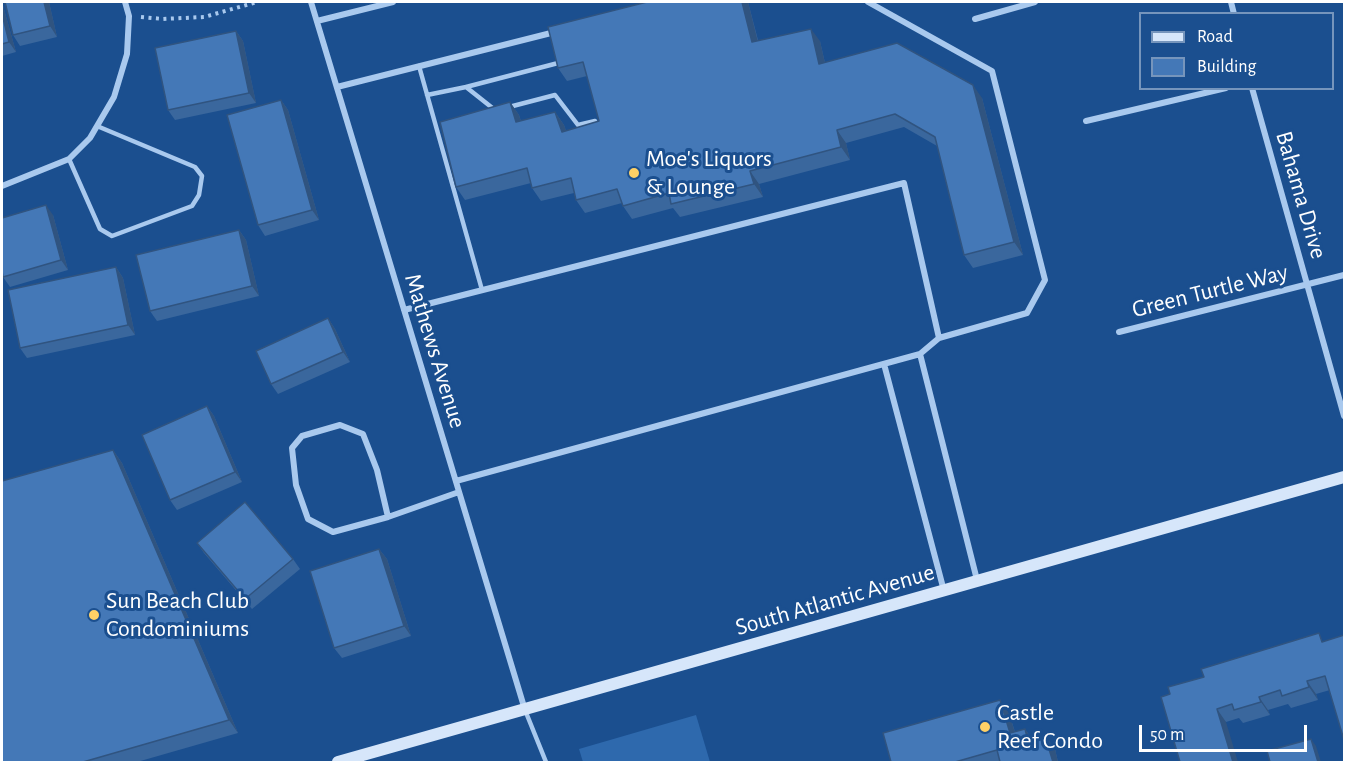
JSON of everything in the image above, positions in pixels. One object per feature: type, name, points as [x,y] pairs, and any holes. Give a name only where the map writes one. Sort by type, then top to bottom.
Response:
[{"type":"street","points":[[2,186],[69,159],[90,138],[114,97],[127,54],[129,16],[125,2]]},
{"type":"street","name":"Mathews Avenue","points":[[311,2],[525,710]]},
{"type":"street","points":[[317,21],[393,2]]},
{"type":"street","points":[[456,481],[920,354],[939,338],[1027,313],[1045,280],[992,71],[868,2]]},
{"type":"street","points":[[975,19],[1035,2]]},
{"type":"street","points":[[337,87],[566,30]]},
{"type":"street","points":[[1086,121],[1218,90]]},
{"type":"street","name":"Bahama Drive","points":[[1253,90],[1344,416]]},
{"type":"street","points":[[404,310],[904,183],[939,338]]},
{"type":"street","name":"Green Turtle Way","points":[[1119,332],[1344,275]]},
{"type":"street","points":[[920,354],[977,581]]},
{"type":"street","points":[[884,364],[944,591]]},
{"type":"street","points":[[388,517],[377,470],[363,434],[340,426],[302,436],[292,448],[296,485],[308,519],[333,532],[388,517],[459,492]]},
{"type":"street","name":"South Atlantic Avenue","points":[[338,762],[1344,477]]},
{"type":"lane","points":[[427,95],[562,63]]},
{"type":"lane","points":[[419,66],[482,290]]},
{"type":"lane","points":[[466,87],[494,111],[555,95],[578,125],[595,121]]},
{"type":"lane","points":[[69,159],[100,229],[112,236],[192,207],[199,195],[202,176],[195,167],[97,126]]},
{"type":"lane","points":[[525,710],[546,762]]},
{"type":"path","points":[[129,16],[163,19],[204,18],[257,2]]},
{"type":"shaded area","points":[[696,715],[710,762],[583,762],[579,749]]},
{"type":"building","points":[[5,2],[44,2],[50,26],[13,35]]},
{"type":"building","points":[[647,2],[742,2],[752,42],[811,29],[819,64],[897,43],[973,85],[1014,242],[964,255],[935,137],[895,114],[837,130],[841,147],[750,171],[754,184],[671,204],[669,193],[623,206],[617,189],[576,200],[571,178],[532,188],[527,168],[456,187],[440,122],[510,102],[516,122],[555,112],[562,132],[599,121],[583,62],[558,68],[548,27]]},
{"type":"building","points":[[2,14],[9,42],[2,44]]},
{"type":"building","points":[[236,31],[249,93],[168,110],[155,48]]},
{"type":"building","points":[[281,100],[312,210],[258,225],[227,115]]},
{"type":"building","points":[[46,205],[61,260],[3,277],[2,218]]},
{"type":"building","points":[[239,230],[252,286],[150,311],[136,255]]},
{"type":"building","points":[[116,267],[128,325],[20,348],[8,290]]},
{"type":"building","points":[[328,318],[343,352],[271,384],[256,351]]},
{"type":"building","points":[[207,406],[235,472],[170,500],[142,435]]},
{"type":"building","name":"Sun Beach Club Condominiums","points":[[113,450],[229,720],[83,762],[2,762],[2,481]]},
{"type":"building","points":[[245,502],[293,559],[245,599],[197,543]]},
{"type":"building","points":[[379,549],[404,626],[334,648],[310,571]]},
{"type":"building","points":[[1319,633],[1322,642],[1344,635],[1344,740],[1325,676],[1307,681],[1309,687],[1282,696],[1280,690],[1259,697],[1261,702],[1234,710],[1232,704],[1217,709],[1233,762],[1180,762],[1161,697],[1170,694],[1168,687],[1204,677],[1201,669]]},
{"type":"building","name":"Castle Reef Condo","points":[[1000,700],[1010,733],[1025,729],[1028,741],[1045,736],[1053,762],[1000,762],[997,750],[955,762],[891,762],[883,733]]},
{"type":"building","points":[[1311,739],[1318,762],[1270,762],[1267,751]]},
{"type":"place","name":"Moe's Liquors & Lounge","points":[[634,173]]},
{"type":"place","name":"Sun Beach Club Condominiums","points":[[94,615]]},
{"type":"place","name":"Castle Reef Condo","points":[[985,727]]}]
